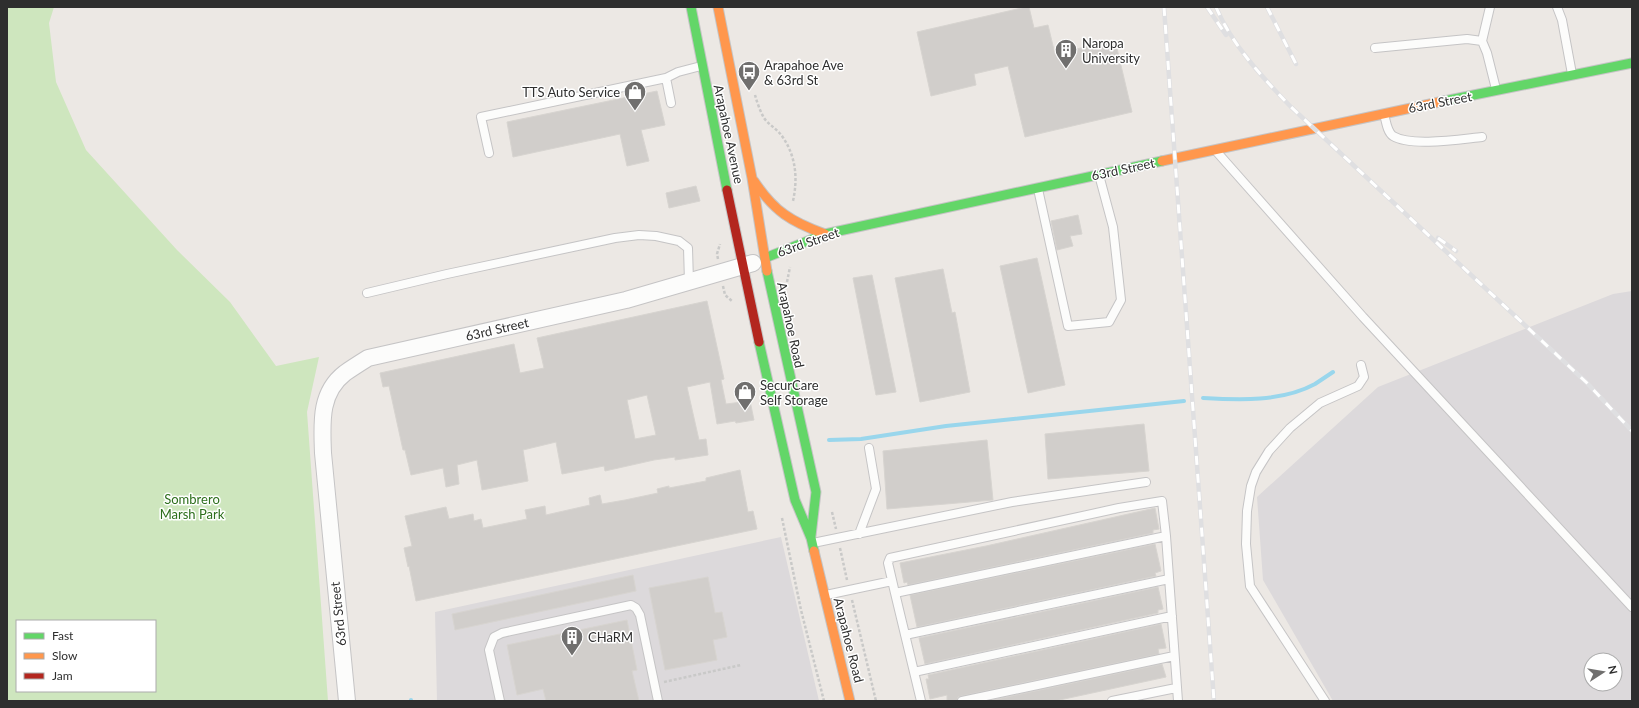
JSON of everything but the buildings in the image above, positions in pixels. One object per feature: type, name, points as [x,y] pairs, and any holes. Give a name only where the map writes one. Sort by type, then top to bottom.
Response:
[{"type":"main road","name":"Arapahoe Avenue","points":[[690,7],[737,240],[744,266]]},
{"type":"main road","name":"Arapahoe Avenue","points":[[718,7],[752,178],[765,258]]},
{"type":"main road","name":"63rd Street","points":[[765,258],[824,234],[1383,113],[1632,63]]},
{"type":"main road","points":[[752,178],[769,203],[786,217],[804,227],[824,234]]},
{"type":"main road","name":"Arapahoe Road","points":[[765,258],[768,284],[816,492],[812,541]]},
{"type":"main road","name":"Arapahoe Road","points":[[744,266],[748,291],[795,500],[812,541],[850,701]]},
{"type":"street","name":"63rd Street","points":[[347,701],[323,453],[322,421],[326,400],[332,386],[344,374],[368,358],[626,300],[744,266],[765,258]]},
{"type":"lane","points":[[1490,7],[1482,41],[1488,53],[1496,90]]},
{"type":"lane","points":[[1557,7],[1562,20],[1572,75]]},
{"type":"lane","points":[[1375,48],[1467,39],[1482,41]]},
{"type":"lane","points":[[489,153],[481,117],[666,78],[678,72],[702,66]]},
{"type":"lane","points":[[666,78],[671,103]]},
{"type":"lane","points":[[1383,113],[1388,130],[1393,136],[1410,141],[1482,137]]},
{"type":"lane","points":[[1215,149],[1363,317],[1632,607]]},
{"type":"lane","points":[[1038,188],[1068,326],[1109,322],[1121,300],[1113,227],[1099,175]]},
{"type":"lane","points":[[367,293],[548,252],[615,238],[639,235],[656,236],[679,241],[688,248],[689,282]]},
{"type":"lane","points":[[1325,701],[1250,586],[1246,544],[1247,511],[1251,486],[1256,472],[1268,451],[1290,428],[1320,404],[1358,386],[1364,377],[1361,366]]},
{"type":"lane","points":[[859,534],[876,489],[869,448]]},
{"type":"lane","points":[[812,541],[859,534],[1012,502],[1146,482]]},
{"type":"lane","points":[[921,701],[888,563],[890,558],[1119,508],[1162,501],[1178,701]]},
{"type":"lane","points":[[895,593],[1166,536]]},
{"type":"lane","points":[[905,635],[1169,579]]},
{"type":"lane","points":[[825,596],[892,581]]},
{"type":"lane","points":[[500,701],[489,650],[494,637],[502,633],[631,605],[636,608],[640,615],[658,701]]},
{"type":"lane","points":[[914,672],[1172,616]]},
{"type":"lane","points":[[962,701],[1174,656]]},
{"type":"lane","points":[[1112,701],[1176,688]]},
{"type":"path","points":[[754,89],[765,118],[781,135],[792,155],[796,171],[795,189],[791,209],[786,217]]},
{"type":"path","points":[[785,250],[791,265],[787,283]]},
{"type":"path","points":[[832,510],[849,590],[876,701]]},
{"type":"path","points":[[654,684],[741,665]]},
{"type":"shaded area","points":[[1632,291],[1632,701],[1333,701],[1263,580],[1257,497],[1378,387],[1613,294]]},
{"type":"shaded area","points":[[781,537],[819,701],[437,701],[435,612]]},
{"type":"green space","name":"Sombrero Marsh Park","points":[[7,7],[54,7],[49,23],[56,82],[86,150],[177,250],[230,302],[276,366],[319,357],[307,412],[328,701],[7,701]]},
{"type":"waterway","points":[[1203,398],[1246,399],[1275,397],[1302,390],[1315,384],[1333,372]]},
{"type":"waterway","points":[[829,440],[861,439],[946,426],[1184,401]]},
{"type":"railway","points":[[1164,7],[1214,701]]},
{"type":"railway","points":[[1207,7],[1226,35]]},
{"type":"railway","points":[[1216,7],[1230,34],[1239,47],[1269,84],[1291,107],[1587,383],[1632,431]]},
{"type":"railway","points":[[1267,7],[1296,64]]},
{"type":"railway","points":[[1438,238],[1456,251]]},
{"type":"traffic: fast","points":[[691,7],[727,190]]},
{"type":"traffic: fast","points":[[1444,101],[1632,63]]},
{"type":"traffic: fast","points":[[765,258],[825,234],[1162,161]]},
{"type":"traffic: fast","points":[[767,271],[816,492],[811,536]]},
{"type":"traffic: fast","points":[[759,342],[795,500],[811,538],[814,551]]},
{"type":"traffic: slow","points":[[718,7],[752,178],[767,271]]},
{"type":"traffic: slow","points":[[1162,161],[1444,101]]},
{"type":"traffic: slow","points":[[754,181],[776,208],[784,214],[802,225],[825,234]]},
{"type":"traffic: slow","points":[[814,551],[850,701]]},
{"type":"traffic: jam","points":[[727,190],[759,342]]},
{"type":"place","name":"Naropa University","points":[[1066,70]]},
{"type":"place","name":"Arapahoe Ave & 63rd St","points":[[749,92]]},
{"type":"place","name":"TTS Auto Service","points":[[635,112]]},
{"type":"place","name":"SecurCare Self Storage","points":[[745,412]]},
{"type":"place","name":"CHaRM","points":[[572,656]]}]
